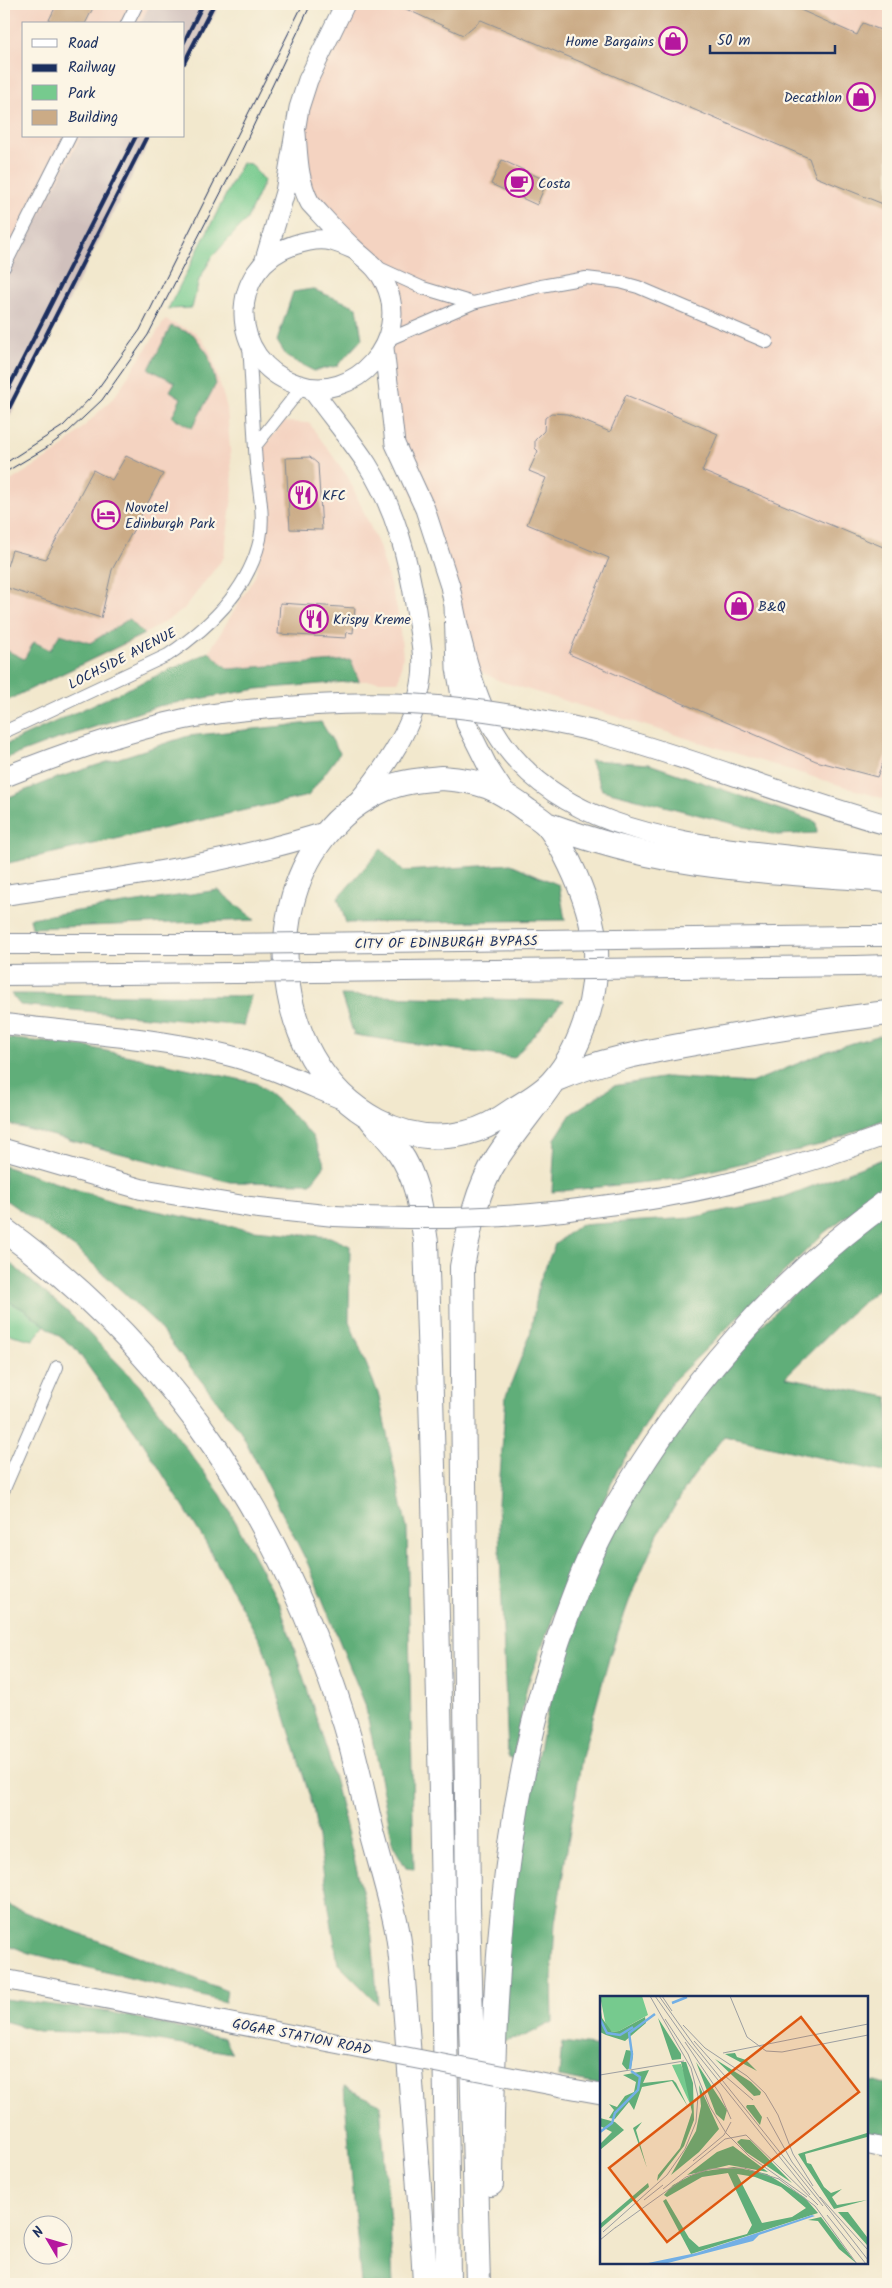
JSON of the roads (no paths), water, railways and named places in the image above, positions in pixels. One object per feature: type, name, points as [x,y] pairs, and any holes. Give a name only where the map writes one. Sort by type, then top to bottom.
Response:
[{"type":"highway","points":[[448,2284],[445,1948],[437,1564],[426,1242],[420,1202],[411,1174],[399,1152],[371,1119],[330,1084],[308,1050],[294,1016],[284,959],[286,927],[298,883],[316,849],[329,831],[349,812],[386,789],[418,780],[442,778],[468,780],[505,793],[546,824],[615,846],[679,860],[751,869],[888,880]]},
{"type":"highway","points":[[478,2284],[468,1906],[462,1267],[467,1240],[484,1182],[497,1158],[574,1050],[588,1015],[595,981],[596,951],[589,912],[581,888],[546,824]]},
{"type":"highway","points":[[371,1119],[401,1132],[419,1136],[446,1136],[468,1133],[492,1124],[552,1082],[585,1066],[637,1053],[798,1025],[888,1013]]},
{"type":"highway","points":[[490,2284],[492,2043],[502,1910],[522,1770],[552,1656],[597,1542],[654,1445],[722,1354],[787,1285],[841,1238],[888,1201]]},
{"type":"highway","points":[[4,1230],[59,1273],[131,1340],[169,1384],[234,1474],[262,1520],[308,1617],[352,1747],[396,1927],[413,2097],[425,2284]]},
{"type":"main road","points":[[4,776],[76,749],[169,722],[260,709],[316,704],[386,702],[450,705],[506,713],[593,731],[644,744],[834,810],[888,826]]},
{"type":"main road","points":[[4,895],[176,869],[238,857],[329,831]]},
{"type":"main road","name":"CITY OF EDINBURGH BYPASS","points":[[4,944],[224,944],[888,936]]},
{"type":"main road","name":"CITY OF EDINBURGH BYPASS","points":[[4,975],[888,965]]},
{"type":"main road","points":[[4,1024],[183,1046],[227,1055],[255,1063],[349,1102]]},
{"type":"main road","points":[[4,1149],[141,1189],[250,1207],[334,1216],[422,1218],[513,1216],[668,1196],[722,1185],[828,1155],[888,1134]]},
{"type":"street","points":[[128,22],[138,4]]},
{"type":"street","points":[[264,263],[284,192],[299,108],[308,80],[345,4]]},
{"type":"street","points":[[296,133],[300,176],[304,194],[310,203],[353,249],[374,266],[423,288],[473,303]]},
{"type":"street","points":[[4,267],[69,138]]},
{"type":"street","points":[[353,249],[330,241],[306,241],[283,248],[264,263],[250,283],[244,303],[244,324],[249,343],[258,358],[270,371],[285,381],[306,387],[337,385],[361,374],[374,362],[385,344],[391,324],[390,301],[386,284],[374,266]]},
{"type":"street","points":[[385,344],[473,303],[541,286],[586,278],[620,282],[638,287],[767,342]]},
{"type":"street","name":"LOCHSIDE AVENUE","points":[[4,732],[168,655],[210,624],[232,598],[250,570],[260,538],[261,509],[249,343]]},
{"type":"street","points":[[385,344],[395,444],[433,531],[477,691],[494,730],[527,771],[571,803],[597,816],[647,833],[686,841],[888,866]]},
{"type":"street","points":[[256,445],[306,387]]},
{"type":"street","points":[[306,387],[368,466],[400,531],[412,583],[421,642],[422,679],[410,719],[389,760],[349,812]]},
{"type":"street","points":[[454,606],[456,668],[466,723],[488,766],[505,793]]},
{"type":"street","points":[[4,1489],[57,1367]]},
{"type":"street","name":"GOGAR STATION ROAD","points":[[4,1979],[600,2094]]},
{"type":"street","points":[[867,2144],[888,2149]]},
{"type":"tram line","points":[[4,464],[63,426],[94,394],[140,330],[303,4]]},
{"type":"tram line","points":[[4,473],[46,448],[68,432],[102,400],[148,335],[231,173],[311,4]]},
{"type":"railway","points":[[185,40],[203,4]]},
{"type":"railway","points":[[185,61],[214,4]]},
{"type":"railway","points":[[4,397],[135,138]]},
{"type":"railway","points":[[4,418],[146,138]]},
{"type":"place","name":"Home Bargains","points":[[673,41]]},
{"type":"place","name":"Decathlon","points":[[861,97]]},
{"type":"place","name":"Costa","points":[[519,183]]},
{"type":"place","name":"KFC","points":[[303,495]]},
{"type":"place","name":"Novotel Edinburgh Park","points":[[106,515]]},
{"type":"place","name":"B&Q","points":[[739,606]]},
{"type":"place","name":"Krispy Kreme","points":[[314,619]]}]
